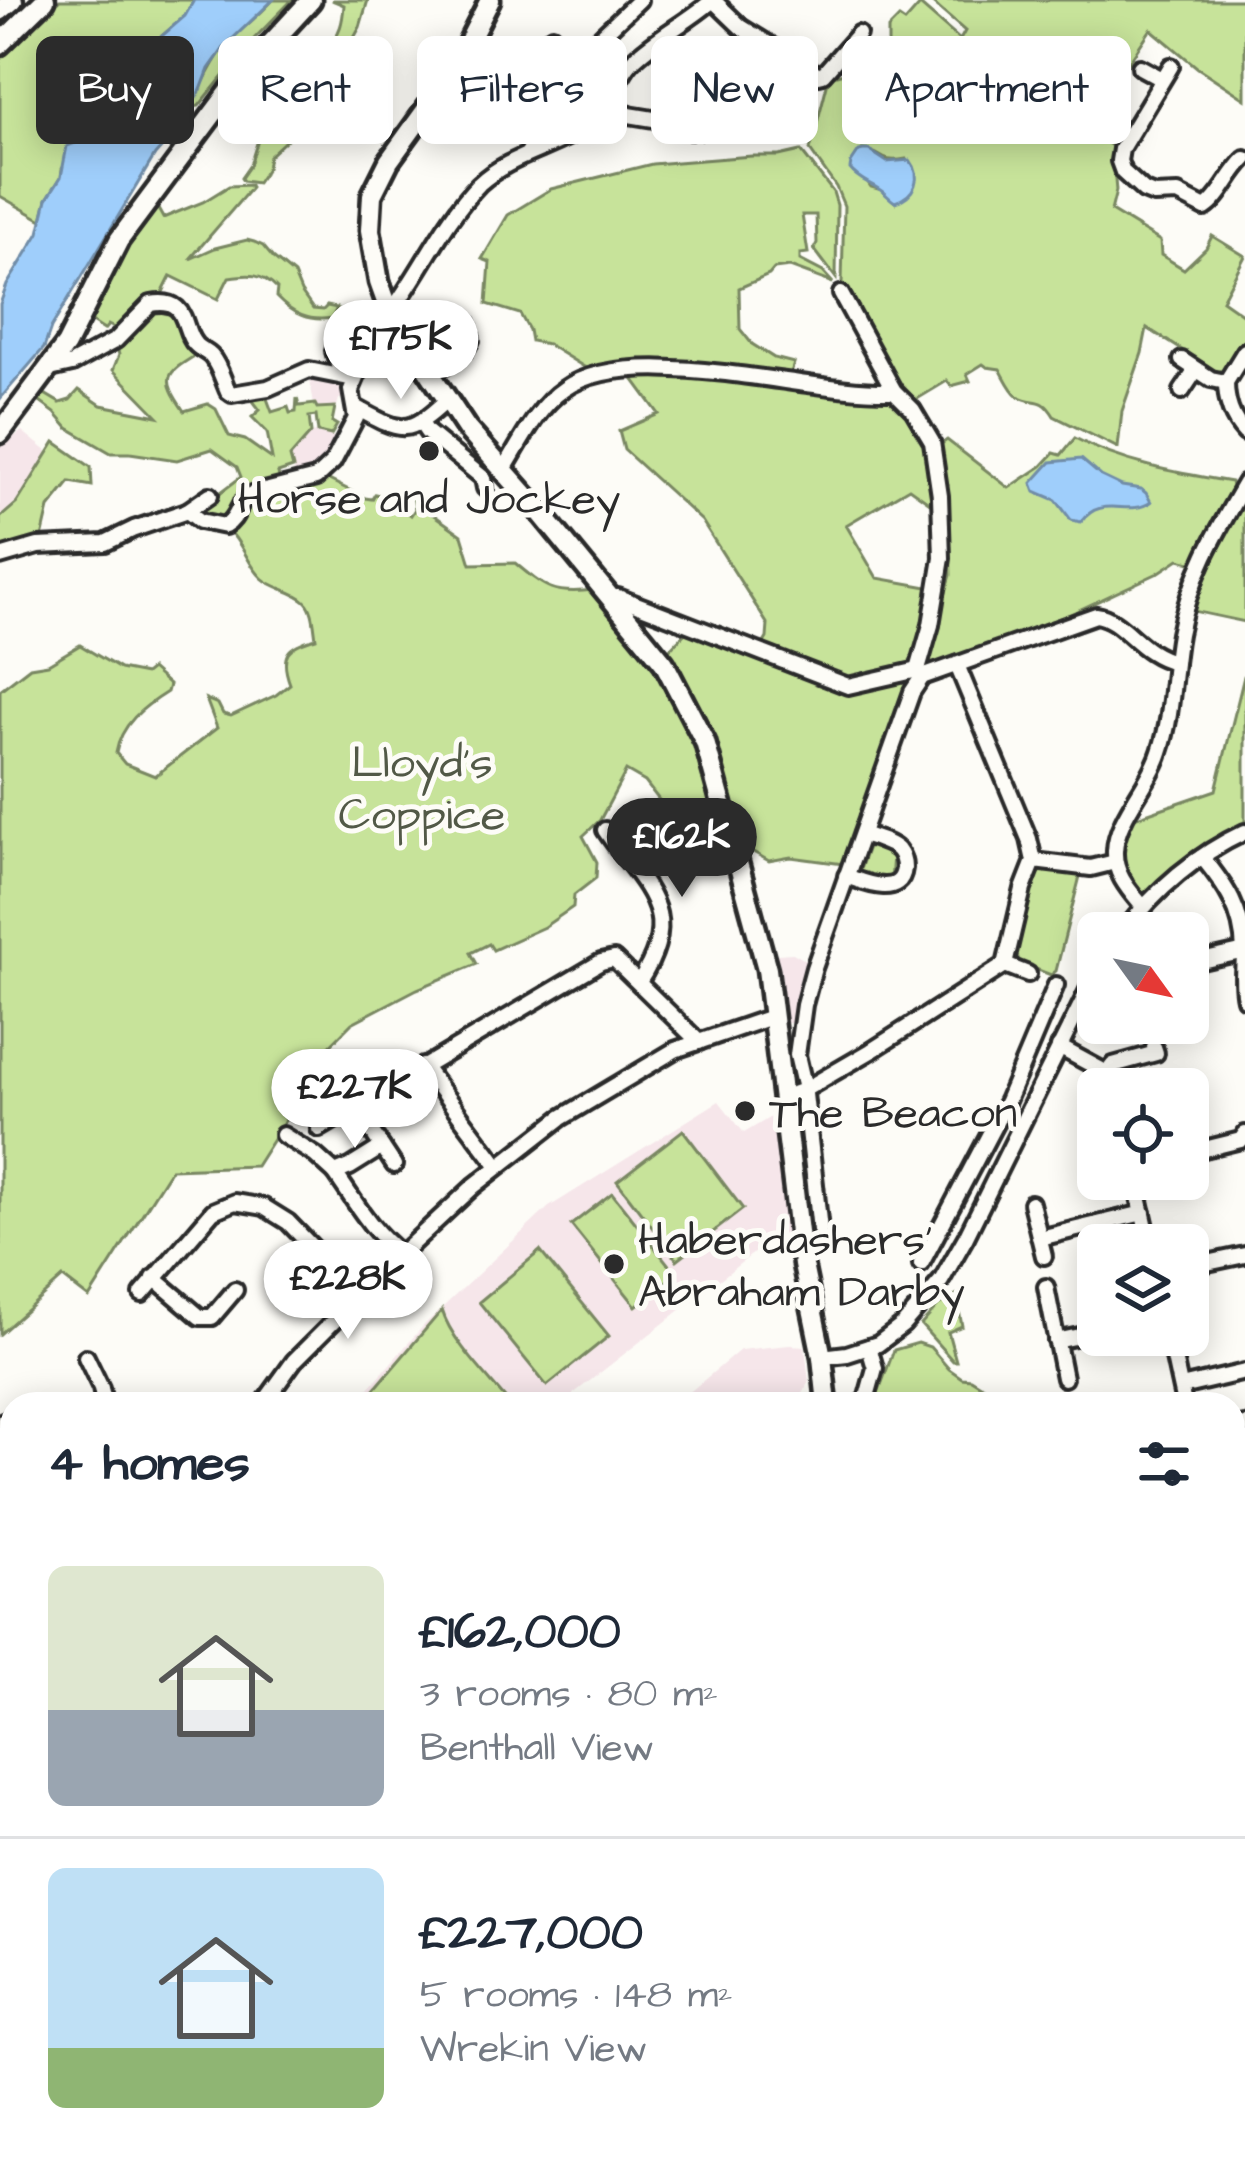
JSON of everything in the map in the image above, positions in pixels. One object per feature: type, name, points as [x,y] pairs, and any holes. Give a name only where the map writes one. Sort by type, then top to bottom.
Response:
[{"type":"main road","points":[[0,11],[13,0]]},
{"type":"main road","points":[[0,44],[45,0]]},
{"type":"main road","points":[[0,433],[66,345],[119,240],[242,75],[311,0]]},
{"type":"main road","points":[[490,0],[454,71],[389,161],[372,195],[370,230],[379,283],[390,313],[467,429],[664,663],[705,742],[767,969],[803,1265],[826,1392]]},
{"type":"street","points":[[601,36],[639,0]]},
{"type":"street","points":[[627,72],[636,58],[708,1],[819,75],[858,34]]},
{"type":"street","points":[[1131,129],[1166,72],[1140,67]]},
{"type":"street","points":[[528,153],[533,144]]},
{"type":"street","points":[[390,313],[467,197],[485,179],[547,144]]},
{"type":"street","points":[[1124,144],[1119,161],[1129,179],[1149,194],[1178,194],[1201,208],[1212,204],[1245,159]]},
{"type":"street","points":[[820,1230],[797,1055],[804,1005],[921,674],[942,558],[932,442],[914,410],[894,391],[841,294]]},
{"type":"street","points":[[50,369],[72,364],[116,340],[151,304],[159,302],[185,317],[191,338],[214,360],[232,394],[268,388],[309,370],[347,377]]},
{"type":"street","points":[[409,341],[443,317],[467,323],[471,340],[465,350],[430,376]]},
{"type":"street","points":[[187,511],[225,526],[248,495],[324,474],[356,418],[347,377],[334,350],[350,324]]},
{"type":"street","points":[[347,377],[368,350]]},
{"type":"street","points":[[1245,351],[1226,382],[1231,412],[1245,433]]},
{"type":"street","points":[[1182,391],[1189,365],[1226,382]]},
{"type":"street","points":[[502,471],[556,396],[589,375],[610,370],[659,368],[894,391]]},
{"type":"street","points":[[356,407],[402,428],[422,423],[447,400]]},
{"type":"street","points":[[422,423],[483,478],[485,488]]},
{"type":"street","points":[[1143,907],[1114,862],[1118,832],[1152,774],[1164,742],[1180,630],[1197,572],[1245,483]]},
{"type":"street","points":[[0,556],[38,546],[105,543],[187,511],[210,495]]},
{"type":"street","points":[[610,598],[618,597],[848,686],[957,664],[1096,615],[1107,616],[1143,649],[1175,662]]},
{"type":"street","points":[[784,1097],[871,1051],[1004,964],[1034,861],[957,664]]},
{"type":"street","points":[[605,830],[659,908],[651,964],[639,982]]},
{"type":"street","points":[[1139,912],[1202,856],[1245,832]]},
{"type":"street","points":[[846,876],[890,886],[904,872],[896,847],[862,834]]},
{"type":"street","points":[[1202,856],[1231,893],[1245,951],[1241,976],[1245,999]]},
{"type":"street","points":[[1034,861],[1091,868],[1114,862]]},
{"type":"street","points":[[1209,959],[1245,951]]},
{"type":"street","points":[[319,1129],[601,962],[614,959],[700,1042]]},
{"type":"street","points":[[1004,964],[1028,974]]},
{"type":"street","points":[[920,1264],[1006,1101],[1056,986]]},
{"type":"street","points":[[822,1357],[878,1344],[903,1325],[941,1281],[1077,1011]]},
{"type":"street","points":[[272,1392],[294,1361],[401,1254],[498,1166],[561,1118],[675,1051],[771,1017]]},
{"type":"street","points":[[1059,1047],[1098,1068]]},
{"type":"street","points":[[1111,1068],[1156,1054],[1154,1047]]},
{"type":"street","points":[[423,1066],[498,1166]]},
{"type":"street","points":[[1006,1101],[1028,1110]]},
{"type":"street","points":[[357,1109],[394,1165]]},
{"type":"street","points":[[1209,1148],[1241,1140],[1245,1134]]},
{"type":"street","points":[[284,1135],[335,1173],[366,1220],[401,1254]]},
{"type":"street","points":[[335,1173],[382,1147]]},
{"type":"street","points":[[1140,1200],[1145,1224]]},
{"type":"street","points":[[142,1294],[213,1210],[235,1202],[264,1207],[288,1222],[316,1251],[368,1288]]},
{"type":"street","points":[[1031,1203],[1043,1256]]},
{"type":"street","points":[[1040,1238],[1143,1214]]},
{"type":"street","points":[[1209,1263],[1245,1255]]},
{"type":"street","points":[[154,1278],[200,1317],[212,1317],[235,1290]]},
{"type":"street","points":[[1046,1287],[1064,1378]]},
{"type":"street","points":[[1056,1341],[1077,1336]]},
{"type":"street","points":[[868,1392],[875,1368],[869,1347]]},
{"type":"street","points":[[1174,1356],[1182,1392]]},
{"type":"street","points":[[86,1357],[102,1392]]},
{"type":"street","points":[[1181,1388],[1245,1372]]},
{"type":"shaded area","points":[[326,378],[347,384],[347,398],[339,399],[332,422],[337,425],[331,435],[338,440],[324,468],[297,480],[290,457],[307,435],[318,431],[310,380],[323,384]]},
{"type":"shaded area","points":[[22,431],[48,452],[17,503],[0,518],[0,447]]},
{"type":"shaded area","points":[[793,953],[810,963],[791,1023],[783,1023],[776,954]]},
{"type":"shaded area","name":"Haberdashers' Abraham Darby","points":[[719,1101],[744,1133],[774,1115],[791,1230],[769,1241],[576,1392],[366,1392],[425,1324],[549,1207]]},
{"type":"shaded area","name":"Haberdashers' Abraham Darby","points":[[805,1346],[809,1383],[804,1392],[690,1392],[740,1350]]},
{"type":"green space","points":[[60,0],[194,0],[185,16],[162,36],[36,36],[36,144],[77,144],[47,199],[42,220],[0,196],[0,60]]},
{"type":"green space","points":[[273,0],[292,0],[257,36],[236,36]]},
{"type":"green space","points":[[332,0],[368,0],[355,36],[336,36],[344,5]]},
{"type":"green space","points":[[929,0],[1245,0],[1245,99],[1151,29],[1131,59],[1131,36],[962,36],[965,31]]},
{"type":"green space","points":[[920,5],[955,36],[888,36],[888,29],[899,18],[905,22]]},
{"type":"green space","points":[[218,57],[218,83],[194,107],[194,100]]},
{"type":"green space","points":[[842,73],[842,144],[1112,146],[1116,191],[1111,211],[1160,241],[1161,255],[1184,269],[1212,236],[1245,256],[1222,300],[1245,316],[1245,341],[1226,372],[1220,374],[1147,328],[1122,411],[1118,448],[1054,416],[1041,403],[1018,396],[1000,369],[983,364],[967,374],[970,381],[951,386],[947,381],[912,402],[890,373],[842,283],[844,206],[810,150],[812,144],[818,144],[818,119],[829,77]],"holes":[[[863,150],[890,160],[906,159],[895,202],[866,180]]]},
{"type":"green space","points":[[257,144],[282,144],[269,156],[257,183],[241,178]]},
{"type":"green space","points":[[801,151],[833,192],[837,205],[836,278],[814,249],[816,215],[802,215],[808,253],[800,254],[800,260],[833,283],[790,267],[774,269],[739,288],[740,329],[752,344],[774,358],[794,363],[790,376],[887,395],[907,407],[927,442],[937,508],[909,488],[846,525],[877,578],[933,588],[910,668],[841,680],[761,648],[768,625],[702,521],[624,450],[619,431],[659,414],[631,376],[659,373],[714,379],[713,368],[645,362],[589,370],[547,344],[531,341],[520,314],[487,304],[490,262],[482,259],[508,215],[551,189],[652,164]]},
{"type":"green space","points":[[250,185],[190,259],[215,248],[254,242],[294,275],[313,309],[337,308],[332,318],[308,318],[295,312],[276,297],[277,289],[271,284],[249,275],[229,277],[218,299],[171,276],[161,296],[150,300],[121,331],[108,325],[104,330],[87,319],[153,200],[163,218],[229,186]]},
{"type":"green space","points":[[156,310],[180,318],[201,352],[170,376],[176,399],[184,411],[208,404],[216,409],[229,436],[245,440],[272,459],[267,432],[252,417],[260,410],[250,397],[265,393],[272,412],[288,407],[290,413],[296,412],[297,398],[299,406],[335,407],[332,422],[337,425],[331,435],[318,432],[316,416],[309,417],[311,433],[290,457],[293,468],[278,473],[281,485],[240,491],[225,522],[213,522],[196,511],[241,477],[237,467],[212,449],[177,460],[111,453],[68,428],[33,397],[38,390],[60,403],[79,390],[101,405],[158,416],[113,370],[117,347]]},
{"type":"green space","points":[[1075,438],[1131,461],[1231,482],[1195,563],[1179,559],[1068,615],[929,667],[925,664],[951,575],[937,447],[947,440],[1009,488],[1054,453],[1061,455]]},
{"type":"green space","points":[[55,442],[91,467],[92,486],[70,482],[49,508],[41,542],[0,552],[0,518],[17,503]]},
{"type":"green space","name":"Lloyd's Coppice","points":[[325,478],[365,498],[387,497],[411,515],[414,501],[462,535],[471,564],[515,563],[551,588],[594,590],[673,695],[695,743],[719,828],[683,822],[645,782],[626,771],[600,820],[583,836],[597,862],[596,878],[574,895],[573,907],[544,927],[493,950],[489,944],[471,953],[477,964],[352,1023],[294,1082],[286,1119],[256,1166],[171,1169],[89,1298],[63,1278],[0,1334],[0,690],[30,667],[48,664],[80,645],[120,669],[145,674],[151,669],[169,685],[167,692],[134,717],[116,753],[125,764],[155,776],[217,728],[206,699],[231,716],[290,684],[285,665],[288,653],[316,638],[310,609],[300,597],[262,578],[228,530],[246,503],[322,485]]},
{"type":"green space","points":[[1245,502],[1245,622],[1193,611],[1207,571]]},
{"type":"green space","points":[[688,630],[854,691],[915,677],[844,864],[791,857],[769,861],[746,848],[746,867],[664,655]]},
{"type":"green space","points":[[1245,672],[1245,827],[1146,892],[1139,892],[1126,875],[1121,857],[1131,819],[1216,790]]},
{"type":"green space","points":[[870,841],[893,854],[891,882],[858,875]]},
{"type":"green space","points":[[1042,869],[1080,876],[1056,971],[1051,975],[1020,963],[1015,950],[1033,876]]},
{"type":"green space","points":[[683,1130],[743,1209],[677,1260],[617,1181]]},
{"type":"green space","points":[[612,1193],[676,1274],[636,1306],[571,1225]]},
{"type":"green space","points":[[540,1251],[609,1336],[547,1386],[479,1302]]},
{"type":"green space","points":[[956,1295],[962,1326],[948,1332],[953,1361],[921,1325]]},
{"type":"green space","points":[[442,1310],[462,1347],[500,1392],[372,1392]]},
{"type":"green space","points":[[918,1343],[930,1347],[949,1369],[992,1392],[878,1392],[894,1350]]},
{"type":"water","points":[[194,0],[273,0],[235,36],[218,36],[218,56],[194,101],[194,36],[162,36],[185,16]]},
{"type":"water","points":[[165,144],[51,328],[44,348],[0,399],[0,304],[39,233],[47,199],[61,177],[67,146]]},
{"type":"water","points":[[869,150],[887,162],[910,160],[916,173],[912,191],[895,202],[857,176],[851,163],[859,151]]},
{"type":"water","points":[[1081,459],[1101,476],[1141,489],[1151,502],[1133,508],[1106,507],[1089,513],[1081,522],[1071,520],[1056,500],[1035,491],[1032,483],[1051,462]]},
{"type":"place","name":"Horse and Jockey","points":[[429,451]]},
{"type":"place","name":"The Beacon","points":[[745,1111]]},
{"type":"place","name":"Haberdashers' Abraham Darby","points":[[614,1264]]}]
